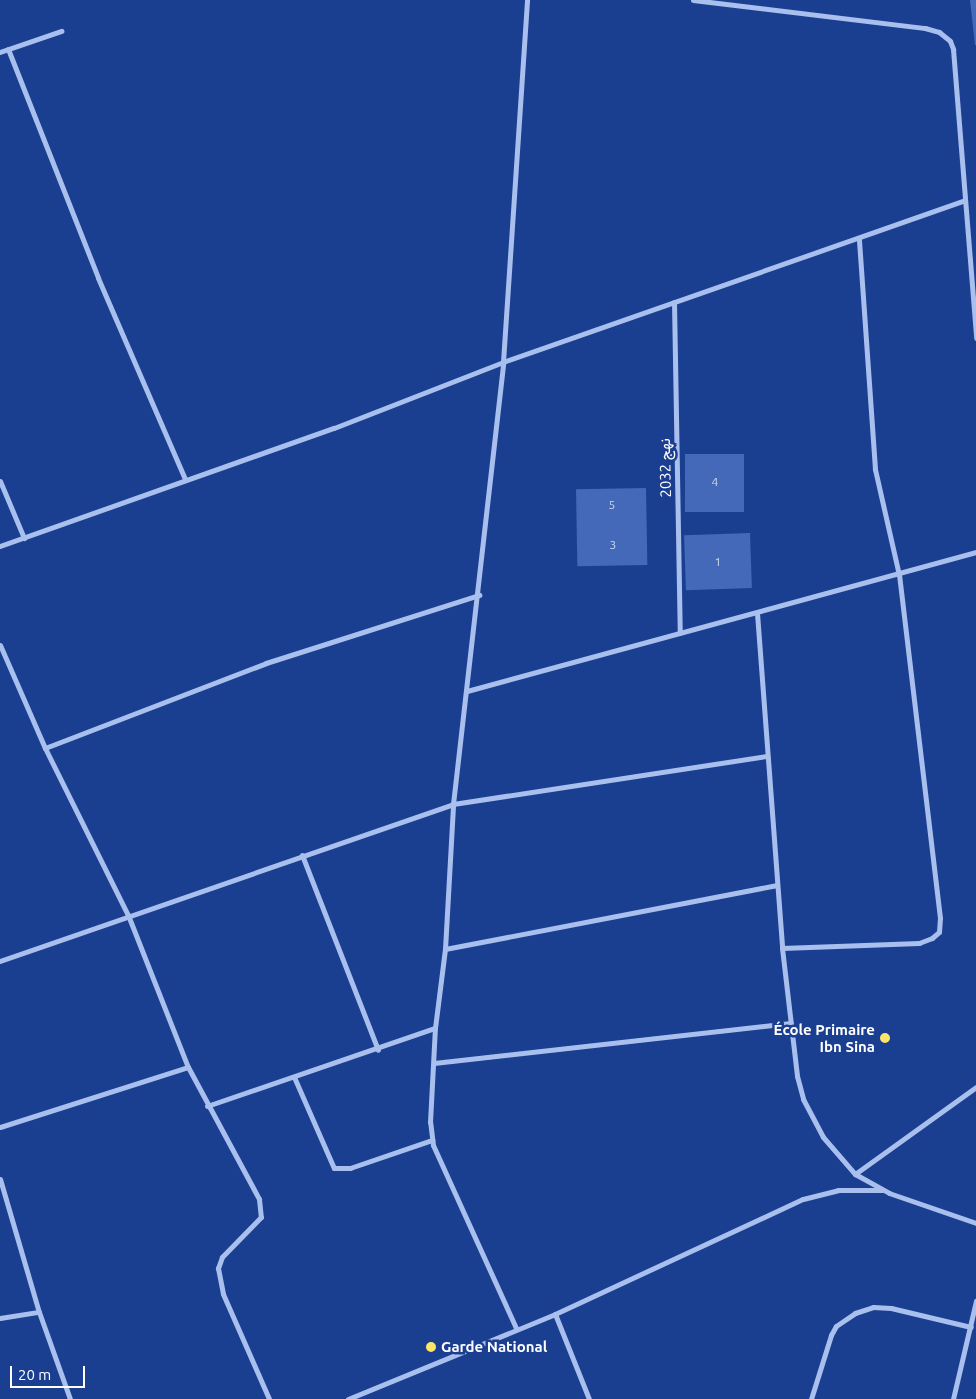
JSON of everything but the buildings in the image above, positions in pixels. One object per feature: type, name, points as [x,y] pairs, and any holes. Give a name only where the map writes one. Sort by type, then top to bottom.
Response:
[{"type":"street","points":[[516,1328],[432,1140],[430,1122],[435,1028],[445,948],[453,804],[503,362],[527,0]]},
{"type":"street","points":[[693,0],[925,28],[945,36],[953,49],[976,338]]},
{"type":"street","points":[[0,52],[61,31]]},
{"type":"street","points":[[8,49],[98,278],[185,479]]},
{"type":"street","points":[[0,546],[185,479],[334,428],[503,362],[964,201]]},
{"type":"street","points":[[782,948],[919,943],[932,938],[938,932],[940,900],[899,575],[875,469],[859,239]]},
{"type":"street","name":"نهج 2032","points":[[674,302],[680,633]]},
{"type":"street","points":[[0,481],[24,538]]},
{"type":"street","points":[[467,691],[899,575],[976,552]]},
{"type":"street","points":[[45,748],[275,660],[478,595]]},
{"type":"street","points":[[756,613],[782,948],[803,1100],[823,1137],[855,1174],[882,1190],[976,1223]]},
{"type":"street","points":[[0,645],[45,748],[128,914],[188,1067],[262,1208],[262,1217],[255,1226],[222,1257],[218,1275],[223,1294],[269,1399]]},
{"type":"street","points":[[0,961],[128,914],[453,804],[767,756]]},
{"type":"street","points":[[302,855],[378,1050]]},
{"type":"street","points":[[445,948],[776,885]]},
{"type":"street","points":[[434,1063],[791,1023]]},
{"type":"street","points":[[207,1106],[378,1050],[435,1028]]},
{"type":"street","points":[[0,1127],[188,1067]]},
{"type":"street","points":[[294,1077],[329,1163],[334,1168],[350,1168],[432,1140]]},
{"type":"street","points":[[855,1174],[976,1087]]},
{"type":"street","points":[[0,1179],[39,1312],[70,1399]]},
{"type":"street","points":[[348,1399],[516,1328],[555,1314],[803,1199],[838,1190],[882,1190]]},
{"type":"street","points":[[954,1399],[976,1301]]},
{"type":"street","points":[[811,1399],[831,1335],[836,1326],[855,1313],[874,1308],[891,1308],[970,1327]]},
{"type":"street","points":[[0,1318],[39,1312]]},
{"type":"street","points":[[555,1314],[589,1399]]},
{"type":"street","points":[[969,1336],[976,1338]]},
{"type":"place","name":"École Primaire Ibn Sina","points":[[885,1038]]},
{"type":"place","name":"Garde National","points":[[431,1347]]}]
